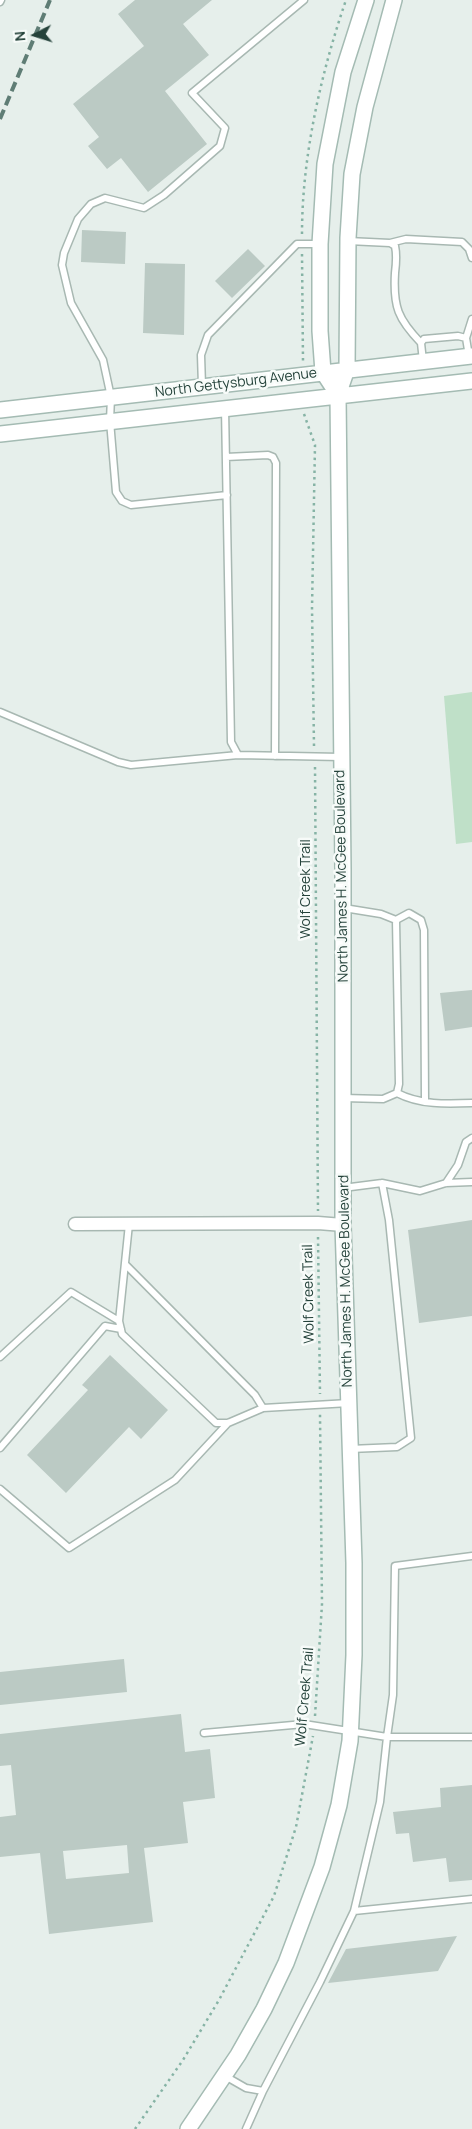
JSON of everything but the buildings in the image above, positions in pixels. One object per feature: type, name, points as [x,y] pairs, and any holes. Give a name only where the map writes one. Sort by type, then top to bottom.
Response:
[{"type":"main road","points":[[338,396],[323,372],[320,332],[320,244],[325,164],[343,72],[366,0]]},
{"type":"main road","name":"North James H. McGee Boulevard","points":[[188,2129],[225,2076],[264,2009],[286,1963],[306,1914],[322,1867],[339,1805],[350,1731],[354,1655],[343,1225],[341,509],[338,396],[347,369],[348,241],[352,174],[361,126],[394,0]]},
{"type":"main road","name":"North Gettysburg Avenue","points":[[0,410],[471,356]]},
{"type":"main road","name":"North Gettysburg Avenue","points":[[0,434],[472,381]]},
{"type":"street","points":[[75,1224],[318,1223],[343,1225]]},
{"type":"lane","points":[[227,495],[131,505],[122,500],[116,492],[110,421],[111,397],[103,360],[76,312],[62,265],[64,253],[78,219],[91,204],[105,198],[144,208],[164,195],[220,146],[225,128],[192,92],[304,0]]},
{"type":"lane","points":[[348,241],[390,243],[406,240],[462,242],[469,249],[472,258]]},
{"type":"lane","points":[[390,243],[396,250],[395,303],[398,315],[421,343],[423,361]]},
{"type":"lane","points":[[202,387],[201,356],[208,335],[297,244],[320,244]]},
{"type":"lane","points":[[471,356],[466,338],[472,319]]},
{"type":"lane","points":[[421,343],[424,339],[458,336],[466,338]]},
{"type":"lane","points":[[225,408],[231,742],[238,755]]},
{"type":"lane","points":[[226,457],[268,455],[273,457],[276,463],[275,756]]},
{"type":"lane","points":[[0,712],[118,762],[131,765],[238,755],[341,757]]},
{"type":"lane","points":[[343,908],[381,914],[396,920]]},
{"type":"lane","points":[[396,920],[409,913],[421,920],[424,930],[425,1101]]},
{"type":"lane","points":[[343,1098],[383,1099],[396,1092],[399,1084],[396,920]]},
{"type":"lane","points":[[396,1092],[408,1099],[442,1105],[472,1103]]},
{"type":"lane","points":[[446,1183],[458,1165],[466,1142],[472,1138]]},
{"type":"lane","points":[[343,1188],[382,1183],[420,1191],[446,1183],[472,1182]]},
{"type":"lane","points":[[350,1449],[397,1448],[411,1438],[390,1229],[382,1183]]},
{"type":"lane","points":[[130,1224],[119,1321],[122,1334],[216,1423],[228,1423],[263,1408],[349,1403]]},
{"type":"lane","points":[[125,1264],[255,1395],[263,1408]]},
{"type":"lane","points":[[0,1357],[71,1292],[119,1321]]},
{"type":"lane","points":[[0,1448],[105,1326],[121,1330]]},
{"type":"lane","points":[[0,1489],[69,1548],[175,1480],[228,1423]]},
{"type":"lane","points":[[246,2129],[263,2091],[320,1982],[354,1911],[380,1802],[393,1695],[395,1566],[472,1556]]},
{"type":"lane","points":[[204,1733],[304,1724],[387,1736],[472,1737]]},
{"type":"lane","points":[[354,1911],[472,1899]]},
{"type":"lane","points":[[225,2076],[246,2088],[263,2091]]},
{"type":"path","name":"Wolf Creek Trail","points":[[135,2129],[220,2000],[274,1896],[296,1827],[314,1725],[322,1604],[315,757],[312,608],[315,445],[304,417]]},
{"type":"green space","points":[[472,692],[472,842],[456,844],[444,696]]},
{"type":"railway","points":[[0,119],[50,0]]}]
